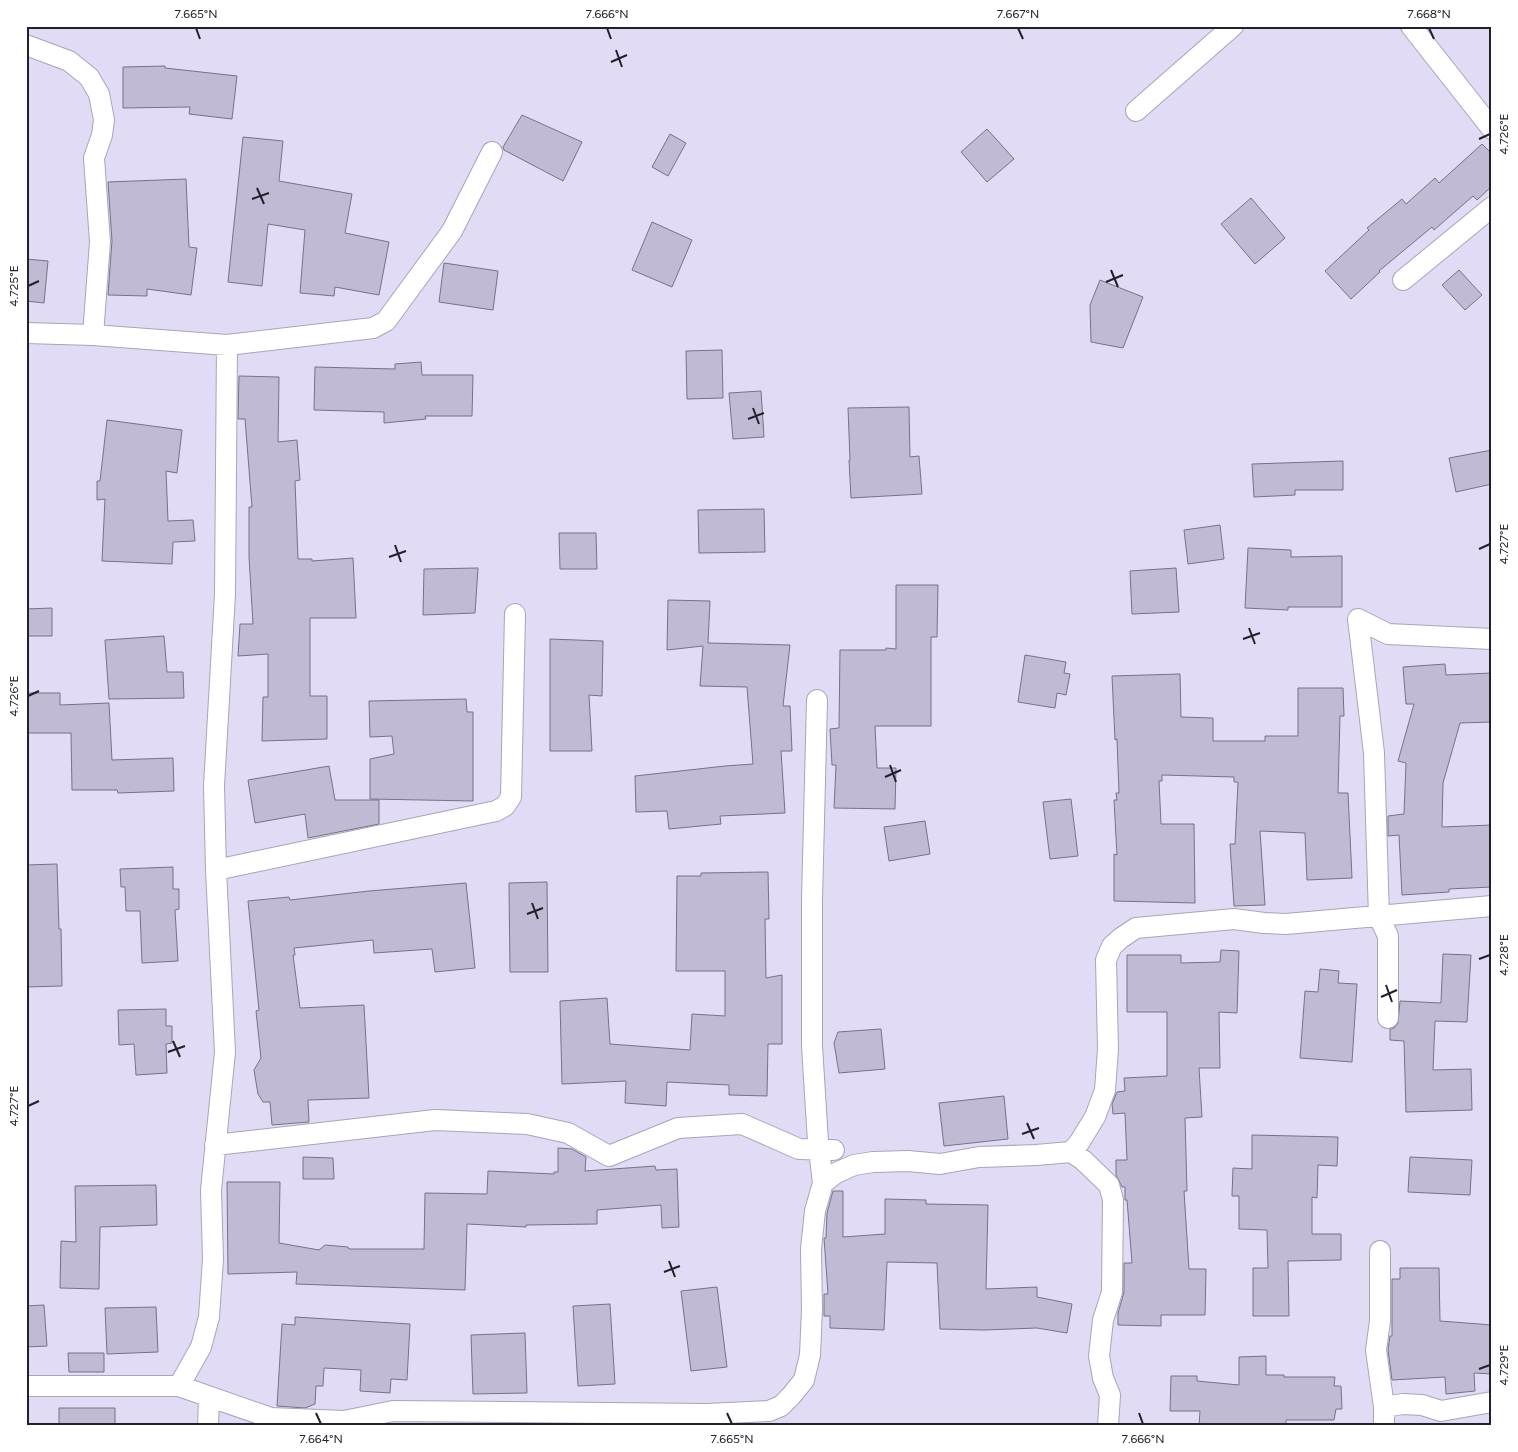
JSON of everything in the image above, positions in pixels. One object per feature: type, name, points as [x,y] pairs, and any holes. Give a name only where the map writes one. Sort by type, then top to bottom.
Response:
[{"type":"street","points":[[1136,111],[1233,26]]},
{"type":"street","points":[[1411,26],[1492,129]]},
{"type":"street","points":[[26,45],[68,60],[89,77],[99,94],[104,120],[102,135],[94,158],[100,242],[93,335]]},
{"type":"street","points":[[26,334],[93,335],[227,345],[365,330],[380,325],[386,321],[452,231],[492,152]]},
{"type":"street","points":[[1403,280],[1492,207]]},
{"type":"street","points":[[180,1386],[201,1347],[210,1317],[213,1259],[210,1190],[225,1052],[214,786],[225,594],[227,345]]},
{"type":"street","points":[[216,870],[496,811],[505,806],[511,797],[515,614]]},
{"type":"street","points":[[1388,1018],[1388,936],[1379,916],[1374,753],[1358,619],[1388,634],[1492,639]]},
{"type":"street","points":[[26,1386],[180,1386],[209,1398],[271,1418],[344,1421],[393,1411],[707,1414],[769,1411],[781,1406],[792,1396],[804,1380],[810,1345],[812,1309],[811,1249],[815,1210],[823,1183],[818,1142],[812,1046],[812,890],[817,700]]},
{"type":"street","points":[[1071,1152],[1079,1143],[1095,1117],[1105,1090],[1108,1049],[1106,960],[1112,946],[1136,928],[1234,919],[1286,924],[1492,906]]},
{"type":"street","points":[[215,1145],[435,1120],[527,1124],[568,1133],[610,1156],[678,1128],[742,1124],[799,1149],[834,1150]]},
{"type":"street","points":[[823,1183],[836,1173],[854,1165],[873,1162],[940,1164],[979,1157],[1071,1152],[1082,1160],[1109,1184],[1113,1200],[1112,1292],[1104,1320],[1099,1356],[1103,1378],[1110,1395],[1108,1426]]},
{"type":"street","points":[[1380,1251],[1380,1321],[1376,1350],[1384,1416],[1403,1404],[1441,1411],[1492,1402]]},
{"type":"street","points":[[208,1426],[209,1398]]},
{"type":"building","points":[[165,66],[165,68],[237,76],[232,119],[189,114],[190,107],[123,108],[123,67]]},
{"type":"building","points":[[522,115],[582,142],[563,181],[504,150],[503,147]]},
{"type":"building","points":[[987,129],[1014,159],[987,182],[961,152]]},
{"type":"building","points":[[670,134],[686,143],[668,176],[652,167]]},
{"type":"building","points":[[243,137],[283,141],[279,181],[352,194],[345,233],[389,242],[379,295],[335,287],[334,296],[300,293],[305,230],[268,224],[262,286],[228,282]]},
{"type":"building","points":[[1482,144],[1492,154],[1492,186],[1477,200],[1473,196],[1434,230],[1432,227],[1379,271],[1351,299],[1325,271],[1369,230],[1367,228],[1402,199],[1406,204],[1435,178],[1439,183]]},
{"type":"building","points":[[186,179],[189,247],[197,248],[191,295],[147,289],[147,296],[108,295],[112,241],[108,182]]},
{"type":"building","points":[[1251,198],[1285,238],[1255,264],[1221,224]]},
{"type":"building","points":[[652,222],[692,240],[672,287],[632,270]]},
{"type":"building","points":[[26,259],[48,261],[44,303],[26,301]]},
{"type":"building","points":[[444,263],[498,271],[493,310],[439,302]]},
{"type":"building","points":[[1459,270],[1482,295],[1465,310],[1442,285]]},
{"type":"building","points":[[1100,280],[1143,297],[1123,348],[1091,342],[1090,305]]},
{"type":"building","points":[[722,350],[723,398],[687,399],[686,351]]},
{"type":"building","points":[[421,362],[422,375],[473,375],[472,416],[425,416],[426,419],[384,423],[384,412],[314,410],[315,367],[395,369],[395,364]]},
{"type":"building","points":[[239,376],[279,377],[278,442],[297,440],[300,480],[295,481],[298,559],[312,559],[312,561],[353,558],[356,618],[310,618],[310,696],[327,696],[327,739],[262,741],[263,697],[268,697],[268,654],[238,656],[240,624],[253,624],[249,557],[249,507],[252,507],[245,419],[238,419]]},
{"type":"building","points":[[761,391],[764,437],[733,439],[729,393]]},
{"type":"building","points":[[909,407],[910,457],[919,456],[922,494],[851,498],[848,408]]},
{"type":"building","points":[[107,420],[182,430],[177,473],[166,471],[168,521],[193,520],[195,541],[173,542],[172,564],[102,561],[105,499],[97,500],[97,481],[100,481]]},
{"type":"building","points":[[1492,450],[1492,484],[1456,492],[1449,458]]},
{"type":"building","points":[[1343,461],[1343,490],[1295,490],[1295,495],[1254,497],[1252,464]]},
{"type":"building","points":[[764,509],[765,552],[699,553],[698,510]]},
{"type":"building","points":[[1220,525],[1224,559],[1188,564],[1184,530]]},
{"type":"building","points":[[559,533],[596,533],[597,569],[560,569]]},
{"type":"building","points":[[1248,548],[1291,550],[1291,557],[1342,556],[1342,607],[1288,607],[1288,610],[1245,608]]},
{"type":"building","points":[[478,568],[475,613],[423,615],[424,569]]},
{"type":"building","points":[[1176,568],[1179,612],[1132,614],[1130,571]]},
{"type":"building","points":[[896,585],[938,585],[937,637],[931,637],[931,726],[875,726],[877,768],[896,768],[895,809],[834,808],[836,765],[832,765],[830,729],[839,728],[840,650],[896,649]]},
{"type":"building","points":[[668,600],[710,601],[708,643],[790,645],[783,706],[790,706],[792,751],[781,751],[785,813],[720,816],[721,824],[669,829],[667,811],[636,812],[635,776],[753,764],[747,687],[700,686],[703,646],[667,650]]},
{"type":"building","points":[[52,608],[52,636],[26,636],[26,609]]},
{"type":"building","points":[[164,636],[167,672],[183,672],[184,698],[109,699],[105,640]]},
{"type":"building","points":[[550,639],[603,641],[602,696],[589,695],[592,751],[550,751]]},
{"type":"building","points":[[1025,655],[1066,662],[1064,673],[1070,674],[1066,695],[1057,693],[1055,708],[1018,702]]},
{"type":"building","points":[[1445,664],[1446,675],[1492,673],[1492,722],[1460,723],[1443,783],[1442,827],[1492,825],[1492,887],[1449,889],[1449,892],[1402,895],[1399,835],[1388,836],[1388,816],[1404,814],[1406,763],[1398,761],[1414,704],[1406,704],[1403,667]]},
{"type":"building","points":[[1180,674],[1181,717],[1213,718],[1213,741],[1265,741],[1265,736],[1298,736],[1298,688],[1343,688],[1344,716],[1340,716],[1338,793],[1348,793],[1352,878],[1307,880],[1305,833],[1260,831],[1265,905],[1234,906],[1230,844],[1235,844],[1238,782],[1234,782],[1234,777],[1162,775],[1162,781],[1159,781],[1161,824],[1194,824],[1195,903],[1114,901],[1114,854],[1117,855],[1114,800],[1117,800],[1116,793],[1119,793],[1112,676]]},
{"type":"building","points":[[26,693],[60,693],[60,705],[109,703],[112,760],[173,758],[174,791],[118,793],[117,790],[72,790],[71,733],[26,733]]},
{"type":"building","points":[[466,699],[467,712],[473,712],[473,801],[370,799],[370,759],[394,754],[392,736],[370,737],[369,701]]},
{"type":"building","points":[[329,766],[335,800],[379,800],[379,824],[308,838],[305,814],[255,823],[248,780]]},
{"type":"building","points":[[1071,799],[1078,856],[1050,859],[1043,802]]},
{"type":"building","points":[[925,821],[930,854],[889,861],[884,827]]},
{"type":"building","points":[[57,864],[62,986],[26,987],[26,865]]},
{"type":"building","points":[[173,867],[173,889],[179,889],[179,909],[175,910],[178,961],[142,963],[140,911],[126,911],[125,887],[121,887],[120,869]]},
{"type":"building","points":[[768,872],[769,919],[765,919],[766,978],[782,975],[782,1044],[768,1044],[767,1096],[729,1095],[729,1085],[667,1082],[666,1106],[625,1103],[626,1081],[562,1084],[560,1001],[607,998],[610,1044],[690,1050],[692,1014],[725,1016],[725,971],[676,971],[677,876],[701,876],[701,873]]},
{"type":"building","points":[[547,882],[548,972],[510,972],[509,883]]},
{"type":"building","points":[[466,883],[475,968],[435,972],[432,949],[374,953],[373,940],[294,948],[295,955],[293,955],[300,1008],[364,1005],[369,1098],[308,1100],[309,1122],[272,1125],[270,1102],[263,1102],[258,1094],[254,1070],[261,1058],[256,1011],[259,1010],[248,901],[289,897],[290,900]]},
{"type":"building","points":[[1221,950],[1239,951],[1237,1013],[1219,1012],[1220,1068],[1199,1068],[1202,1117],[1185,1118],[1187,1191],[1184,1191],[1189,1269],[1206,1269],[1205,1315],[1161,1315],[1161,1326],[1118,1325],[1118,1313],[1124,1292],[1124,1263],[1132,1263],[1125,1187],[1122,1187],[1116,1175],[1116,1160],[1127,1160],[1125,1113],[1113,1114],[1112,1104],[1117,1092],[1125,1091],[1124,1078],[1167,1076],[1167,1012],[1127,1012],[1127,955],[1181,955],[1181,963],[1220,962]]},
{"type":"building","points":[[1443,954],[1471,955],[1467,1022],[1435,1021],[1433,1070],[1471,1069],[1472,1110],[1406,1112],[1404,1041],[1390,1040],[1390,1029],[1394,1028],[1398,1023],[1400,1001],[1441,1003]]},
{"type":"building","points":[[1320,969],[1339,971],[1338,983],[1357,984],[1352,1062],[1300,1058],[1305,991],[1318,992]]},
{"type":"building","points":[[166,1009],[166,1026],[172,1026],[172,1043],[166,1044],[167,1073],[136,1075],[134,1044],[119,1045],[118,1010]]},
{"type":"building","points":[[881,1029],[885,1069],[839,1073],[834,1043],[838,1032]]},
{"type":"building","points":[[1004,1096],[1008,1139],[944,1146],[939,1103]]},
{"type":"building","points":[[1252,1135],[1338,1137],[1337,1166],[1318,1165],[1317,1198],[1312,1197],[1312,1234],[1341,1234],[1341,1260],[1288,1261],[1289,1316],[1253,1316],[1253,1268],[1268,1268],[1267,1230],[1239,1229],[1239,1196],[1232,1196],[1233,1168],[1252,1169]]},
{"type":"building","points":[[558,1148],[572,1149],[586,1157],[585,1171],[655,1166],[656,1170],[677,1169],[679,1227],[662,1228],[661,1205],[597,1210],[597,1224],[526,1225],[526,1227],[467,1224],[465,1290],[296,1284],[297,1272],[228,1274],[227,1182],[280,1182],[279,1243],[319,1250],[325,1245],[348,1247],[349,1249],[424,1249],[425,1193],[487,1194],[488,1171],[554,1174],[554,1172],[558,1172]]},
{"type":"building","points":[[303,1157],[333,1158],[334,1179],[303,1179]]},
{"type":"building","points":[[1410,1157],[1472,1160],[1470,1195],[1408,1192]]},
{"type":"building","points":[[156,1185],[157,1225],[100,1227],[99,1289],[60,1288],[61,1241],[76,1242],[75,1186]]},
{"type":"building","points":[[833,1191],[843,1191],[843,1237],[885,1234],[885,1199],[926,1200],[926,1204],[988,1205],[986,1289],[1037,1287],[1037,1297],[1072,1304],[1067,1333],[1037,1328],[940,1329],[937,1263],[887,1262],[884,1330],[830,1328],[830,1316],[824,1316],[824,1294],[828,1294],[824,1238],[826,1238],[827,1213]]},
{"type":"building","points":[[1400,1268],[1439,1268],[1440,1321],[1492,1325],[1492,1374],[1474,1373],[1475,1391],[1446,1394],[1445,1377],[1392,1380],[1388,1350],[1390,1336],[1392,1336],[1392,1279],[1400,1279]]},
{"type":"building","points":[[717,1287],[727,1367],[691,1371],[681,1291]]},
{"type":"building","points":[[610,1304],[615,1384],[578,1386],[573,1306]]},
{"type":"building","points":[[44,1305],[47,1346],[26,1347],[26,1306]]},
{"type":"building","points":[[156,1307],[158,1352],[107,1354],[105,1308]]},
{"type":"building","points":[[295,1317],[410,1324],[407,1380],[391,1379],[390,1393],[360,1391],[361,1370],[324,1368],[323,1386],[316,1386],[315,1404],[305,1408],[277,1406],[282,1324],[295,1325]]},
{"type":"building","points":[[525,1333],[527,1393],[473,1394],[471,1335]]},
{"type":"building","points":[[68,1353],[104,1353],[104,1372],[69,1372]]},
{"type":"building","points":[[1266,1356],[1266,1375],[1335,1377],[1334,1386],[1341,1386],[1342,1409],[1336,1409],[1334,1420],[1286,1420],[1286,1426],[1199,1426],[1200,1411],[1170,1411],[1171,1376],[1197,1376],[1197,1381],[1239,1385],[1239,1357]]},
{"type":"building","points":[[59,1408],[115,1408],[115,1426],[59,1426]]}]
